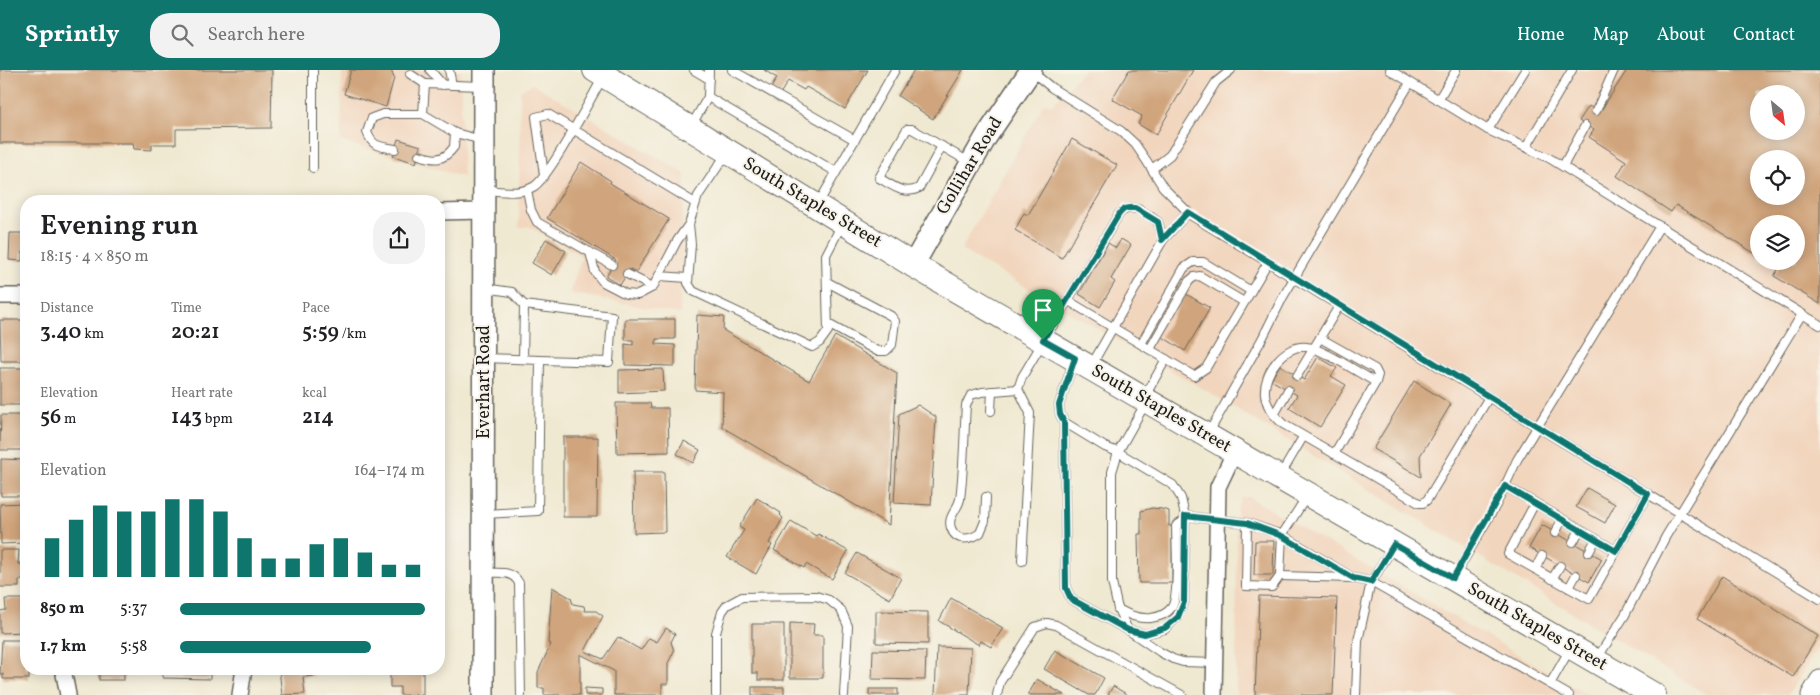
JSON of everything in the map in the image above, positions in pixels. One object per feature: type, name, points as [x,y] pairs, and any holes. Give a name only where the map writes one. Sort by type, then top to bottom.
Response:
[{"type":"main road","name":"Gollihar Road","points":[[913,264],[986,137],[1031,70]]},
{"type":"main road","name":"South Staples Street","points":[[599,73],[913,264],[1595,661],[1644,692]]},
{"type":"main road","name":"Everhart Road","points":[[483,695],[484,78]]},
{"type":"street","points":[[445,210],[484,200]]},
{"type":"street","points":[[0,296],[20,296]]},
{"type":"street","points":[[1214,695],[1218,487],[1235,452]]},
{"type":"street","points":[[64,675],[68,695]]},
{"type":"street","points":[[240,695],[243,675]]},
{"type":"lane","points":[[313,70],[313,168]]},
{"type":"lane","points":[[430,70],[443,85]]},
{"type":"lane","points":[[449,70],[452,85]]},
{"type":"lane","points":[[694,70],[708,79]]},
{"type":"lane","points":[[690,128],[708,97],[709,70]]},
{"type":"lane","points":[[732,70],[855,140]]},
{"type":"lane","points":[[817,206],[894,70]]},
{"type":"lane","points":[[1031,70],[1052,88],[1121,131],[1135,144],[1163,187],[1188,212],[1820,599]]},
{"type":"lane","points":[[1152,169],[1170,155],[1216,82],[1231,70]]},
{"type":"lane","points":[[1390,70],[1488,130],[1526,146],[1563,166],[1820,325]]},
{"type":"lane","points":[[1438,100],[1456,70]]},
{"type":"lane","points":[[1488,130],[1524,70]]},
{"type":"lane","points":[[1526,146],[1572,70]]},
{"type":"lane","points":[[1596,111],[1614,70]]},
{"type":"lane","points":[[484,200],[520,192],[536,186],[574,129],[599,73]]},
{"type":"lane","points":[[410,74],[425,84],[443,85],[452,85],[484,78]]},
{"type":"lane","points":[[1207,435],[1294,278],[1410,83]]},
{"type":"lane","points":[[423,114],[425,84]]},
{"type":"lane","points":[[708,97],[836,172]]},
{"type":"lane","points":[[395,150],[376,146],[370,140],[367,132],[372,118],[383,114],[423,114],[455,133],[484,141]]},
{"type":"lane","points":[[544,175],[536,117],[548,114],[695,203]]},
{"type":"lane","points":[[1563,166],[1586,126]]},
{"type":"lane","points":[[942,146],[919,188],[906,192],[879,178],[907,129],[912,129],[942,146],[971,163]]},
{"type":"lane","points":[[418,155],[434,160],[443,159],[454,147],[455,133]]},
{"type":"lane","points":[[590,252],[595,272],[603,282],[626,294],[638,295],[652,287],[677,241],[689,224],[698,196],[728,151]]},
{"type":"lane","points":[[527,190],[531,210],[538,222],[612,265]]},
{"type":"lane","points":[[1022,561],[1030,413],[1018,389],[1022,377],[1119,214],[1124,209],[1135,208],[1158,222],[1162,240]]},
{"type":"lane","points":[[1188,212],[1162,240],[1113,327],[1082,363],[1059,405],[1060,414],[1064,422],[1066,588],[1067,594],[1071,599],[1128,630],[1173,659],[1183,662],[1215,662]]},
{"type":"lane","points":[[689,224],[691,244],[688,283],[693,291],[812,347],[820,342],[828,331],[826,255],[843,222]]},
{"type":"lane","points":[[1453,578],[1505,486],[1517,460],[1660,226]]},
{"type":"lane","points":[[1141,344],[1184,268],[1193,262],[1204,262],[1251,291]]},
{"type":"lane","points":[[1067,300],[1194,376],[1206,368],[1268,262]]},
{"type":"lane","points":[[627,274],[652,287]]},
{"type":"lane","points":[[659,276],[688,278]]},
{"type":"lane","points":[[1150,349],[1189,281],[1194,277],[1200,276],[1244,302]]},
{"type":"lane","points":[[827,282],[891,316],[895,321],[892,345],[886,351],[877,350],[828,324]]},
{"type":"lane","points":[[484,288],[512,292],[524,305],[612,316],[610,362],[484,358]]},
{"type":"lane","points":[[523,359],[524,305]]},
{"type":"lane","points":[[1297,376],[1340,306]]},
{"type":"lane","points":[[1595,661],[1625,615],[1679,513],[1802,314]]},
{"type":"lane","points":[[1320,338],[1375,369],[1378,375],[1376,382],[1334,454]]},
{"type":"lane","points":[[1376,382],[1314,348],[1296,347],[1280,358],[1272,370],[1265,386],[1265,396],[1274,415],[1283,424],[1419,503],[1427,500],[1489,397]]},
{"type":"lane","points":[[1128,630],[1118,609],[1112,582],[1112,472],[1118,452],[1166,359]]},
{"type":"lane","points":[[484,514],[538,511],[540,360]]},
{"type":"lane","points":[[986,497],[985,520],[980,533],[967,539],[960,538],[951,529],[950,520],[960,502],[966,405],[971,395],[1018,389]]},
{"type":"lane","points":[[1274,415],[1288,390]]},
{"type":"lane","points":[[991,411],[992,391]]},
{"type":"lane","points":[[1064,422],[1173,485],[1181,498],[1185,518],[1184,602],[1181,610],[1172,623],[1157,632],[1145,634],[1128,630]]},
{"type":"lane","points":[[1280,477],[1303,437]]},
{"type":"lane","points":[[1505,486],[1616,551]]},
{"type":"lane","points":[[1247,523],[1246,586],[1272,587],[1280,576],[1282,536],[1308,494]]},
{"type":"lane","points":[[1535,503],[1508,554],[1589,600],[1648,494]]},
{"type":"lane","points":[[1118,609],[1130,616],[1150,618],[1160,616],[1171,608],[1174,602],[1176,585],[1176,526],[1185,518],[1217,519],[1247,523],[1282,536],[1353,578]]},
{"type":"lane","points":[[1555,533],[1562,520]]},
{"type":"lane","points":[[1573,542],[1580,530]]},
{"type":"lane","points":[[1589,552],[1596,540]]},
{"type":"lane","points":[[1356,695],[1358,641],[1371,582],[1394,544]]},
{"type":"lane","points":[[1535,569],[1542,556]]},
{"type":"lane","points":[[1552,579],[1560,566]]},
{"type":"lane","points":[[483,573],[510,573],[516,577],[519,583],[521,695]]},
{"type":"lane","points":[[1569,588],[1576,575]]},
{"type":"lane","points":[[1280,576],[1353,578],[1371,582],[1569,695]]},
{"type":"lane","points":[[716,695],[716,633],[722,612],[727,605],[742,597],[816,596],[829,600],[841,610],[848,626],[844,695]]},
{"type":"lane","points":[[997,695],[1000,682],[1035,627],[1047,622],[1056,625],[1182,695]]},
{"type":"lane","points":[[1550,684],[1571,647]]},
{"type":"shaded area","points":[[342,70],[460,70],[463,177],[341,141]]},
{"type":"shaded area","points":[[1084,70],[1820,70],[1820,644],[1788,695],[1709,695],[1704,693],[1212,394],[961,250],[1044,103],[1052,105]]},
{"type":"shaded area","points":[[533,84],[685,174],[680,314],[570,293],[582,256],[528,226],[519,228],[520,91]]},
{"type":"shaded area","points":[[1242,497],[1249,497],[1587,695],[1236,695],[1237,508]]},
{"type":"building","points":[[0,70],[272,70],[271,128],[176,129],[176,144],[152,144],[152,150],[134,149],[133,143],[0,143]]},
{"type":"building","points":[[351,70],[391,70],[394,78],[386,107],[344,94]]},
{"type":"building","points":[[764,70],[868,70],[845,109],[806,87],[804,90],[788,81],[780,94],[771,88],[777,78]]},
{"type":"building","points":[[914,70],[963,70],[933,119],[898,96]]},
{"type":"building","points":[[1129,70],[1193,70],[1156,135],[1138,124],[1142,116],[1112,99]]},
{"type":"building","points":[[1627,70],[1820,70],[1820,304],[1774,276],[1778,270],[1805,270],[1805,215],[1750,215],[1750,250],[1676,205],[1671,212],[1617,176],[1626,161],[1589,137],[1594,130],[1579,121],[1589,106],[1600,112]]},
{"type":"building","points":[[398,139],[421,146],[416,163],[393,156]]},
{"type":"building","points":[[1072,139],[1117,165],[1062,258],[1015,230],[1024,213],[1028,215]]},
{"type":"building","points":[[581,162],[611,181],[610,183],[669,219],[636,272],[630,269],[620,285],[606,276],[616,260],[547,218]]},
{"type":"building","points":[[10,233],[20,233],[20,261],[9,260]]},
{"type":"building","points":[[546,239],[566,251],[552,275],[532,263]]},
{"type":"building","points":[[1121,239],[1131,245],[1111,279],[1115,282],[1100,307],[1079,294],[1108,243],[1116,248]]},
{"type":"building","points":[[1186,294],[1210,308],[1185,351],[1161,336]]},
{"type":"building","points":[[697,315],[724,317],[723,330],[809,381],[835,336],[897,373],[889,525],[722,427],[723,392],[695,390]]},
{"type":"building","points":[[625,319],[675,319],[675,339],[656,339],[656,344],[675,345],[675,366],[625,365],[625,344],[633,345],[633,340],[625,340]]},
{"type":"building","points":[[0,320],[20,320],[20,361],[1,361]]},
{"type":"building","points":[[1318,357],[1337,368],[1331,376],[1346,385],[1320,427],[1289,408],[1297,395],[1271,380],[1280,365],[1304,380]]},
{"type":"building","points":[[0,368],[20,368],[20,405],[0,405]]},
{"type":"building","points":[[663,369],[664,391],[619,393],[619,370]]},
{"type":"building","points":[[1414,381],[1451,404],[1420,456],[1421,477],[1373,449]]},
{"type":"building","points":[[616,403],[650,403],[651,408],[668,408],[669,452],[617,453]]},
{"type":"building","points":[[918,405],[936,417],[931,505],[894,503],[899,414]]},
{"type":"building","points":[[1,415],[20,415],[20,450],[0,450]]},
{"type":"building","points":[[563,437],[598,437],[597,517],[563,517]]},
{"type":"building","points":[[684,441],[700,450],[693,463],[677,454]]},
{"type":"building","points":[[1,459],[20,460],[20,496],[1,496]]},
{"type":"building","points":[[633,472],[664,472],[665,532],[634,533]]},
{"type":"building","points":[[1587,488],[1615,504],[1605,523],[1576,507]]},
{"type":"building","points":[[757,498],[781,513],[780,515],[783,518],[769,543],[772,545],[756,574],[727,557],[744,530],[739,527]]},
{"type":"building","points":[[20,503],[20,543],[1,544],[0,504]]},
{"type":"building","points":[[1152,508],[1169,511],[1169,526],[1172,526],[1172,583],[1139,583],[1138,534],[1141,534],[1141,511]]},
{"type":"building","points":[[791,521],[816,536],[818,534],[848,551],[832,579],[806,564],[804,568],[774,550]]},
{"type":"building","points":[[1542,525],[1602,559],[1589,582],[1529,548]]},
{"type":"building","points":[[1255,541],[1274,541],[1273,575],[1254,575]]},
{"type":"building","points":[[0,550],[19,550],[19,587],[0,587]]},
{"type":"building","points":[[857,553],[901,578],[890,599],[845,573]]},
{"type":"building","points":[[1722,576],[1818,636],[1793,677],[1697,619]]},
{"type":"building","points":[[552,587],[571,598],[573,604],[584,606],[585,611],[596,611],[603,616],[585,651],[603,659],[618,637],[641,650],[649,638],[657,642],[666,628],[675,634],[671,642],[674,651],[668,663],[668,684],[662,684],[662,695],[614,695],[614,671],[580,654],[580,695],[544,695],[544,688],[538,688],[538,672],[551,644],[548,643]]},
{"type":"building","points":[[1259,596],[1337,598],[1333,695],[1255,695]]},
{"type":"building","points":[[951,598],[1003,628],[991,647],[981,641],[979,645],[939,621]]},
{"type":"building","points":[[5,599],[20,599],[20,632],[0,633],[0,611],[6,610]]},
{"type":"building","points":[[876,611],[928,612],[928,644],[876,643]]},
{"type":"building","points":[[790,623],[814,624],[813,635],[823,635],[823,678],[790,678]]},
{"type":"building","points":[[752,624],[784,624],[784,680],[758,680],[758,673],[752,673]]},
{"type":"building","points":[[2,640],[20,640],[20,675],[29,675],[29,679],[3,679],[3,674],[0,674]]},
{"type":"building","points":[[937,647],[971,648],[969,695],[935,695]]},
{"type":"building","points":[[873,650],[926,651],[925,680],[872,679]]},
{"type":"building","points":[[1055,650],[1104,678],[1095,695],[1089,695],[1044,669]]},
{"type":"building","points":[[99,675],[124,675],[124,680],[99,680]]},
{"type":"building","points":[[163,675],[210,675],[210,679],[163,678]]},
{"type":"building","points":[[280,675],[314,675],[303,677],[305,694],[282,695]]},
{"type":"building","points":[[390,675],[423,675],[423,695],[400,695],[400,687],[390,687]]},
{"type":"building","points":[[1037,679],[1064,695],[1028,695]]},
{"type":"building","points":[[1113,686],[1128,695],[1108,695]]},
{"type":"building","points":[[752,687],[784,687],[784,695],[752,695]]},
{"type":"building","points":[[585,688],[602,689],[602,695],[585,695]]},
{"type":"building","points":[[869,689],[898,689],[898,695],[869,695]]},
{"type":"route","points":[[1135,208],[1158,222],[1161,228],[1162,240],[1188,212],[1648,494],[1616,551],[1505,486],[1453,578],[1394,544],[1371,582],[1353,578],[1282,536],[1247,523],[1185,516],[1184,602],[1178,617],[1157,632],[1145,634],[1128,630],[1071,599],[1067,594],[1064,422],[1060,414],[1059,405],[1075,358],[1043,340],[1119,214],[1124,209],[1135,208]]}]
